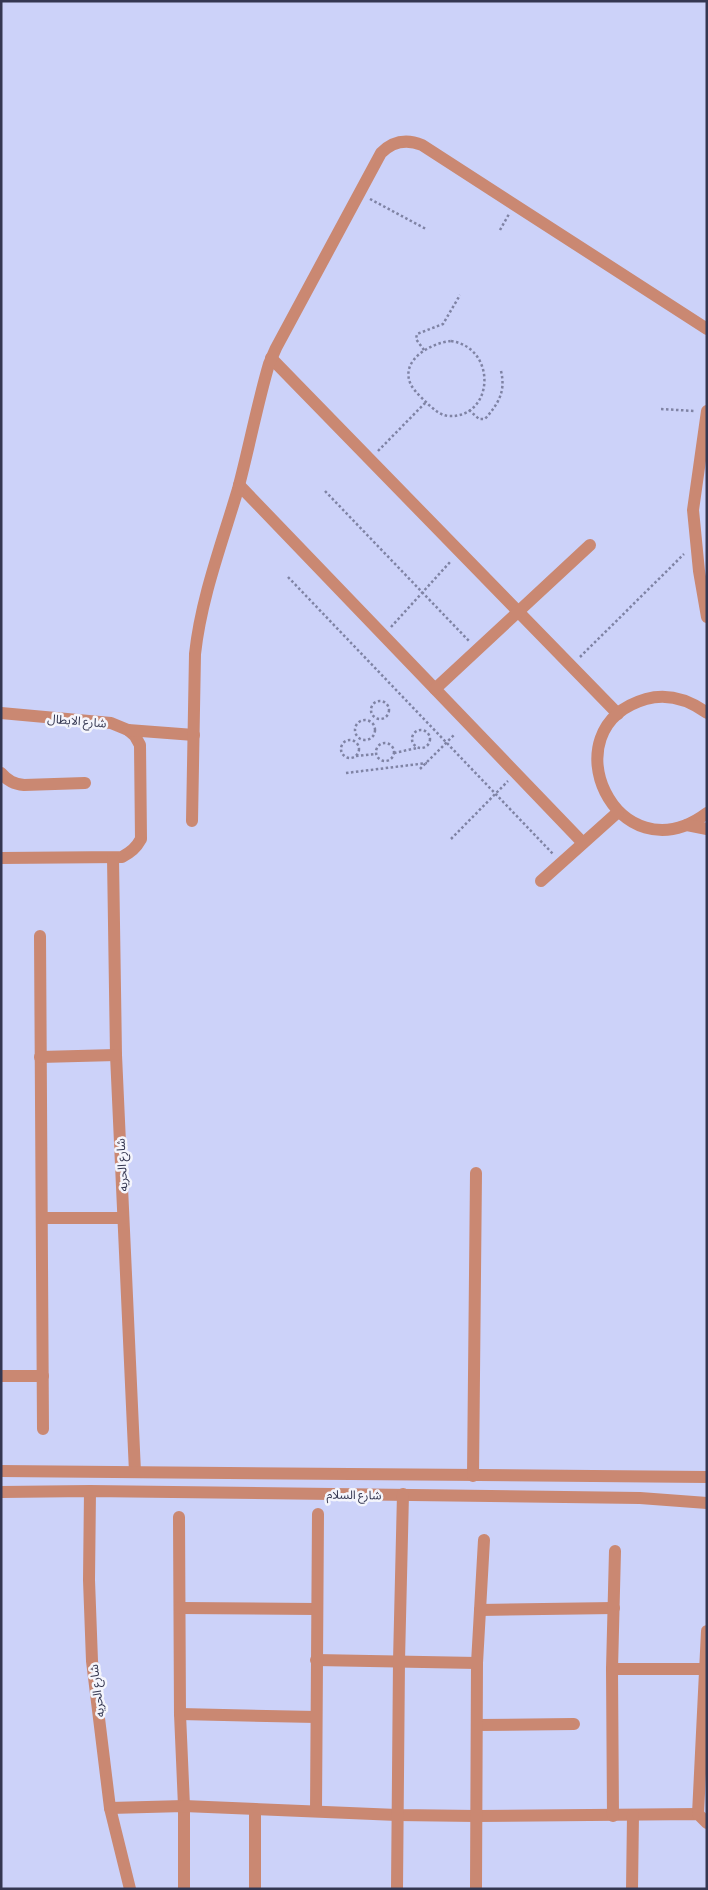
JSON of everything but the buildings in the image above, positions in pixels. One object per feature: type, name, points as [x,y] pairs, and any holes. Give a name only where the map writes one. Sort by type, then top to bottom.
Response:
[{"type":"street","points":[[192,822],[197,637],[239,485],[271,358],[381,153],[392,145],[406,141],[422,145],[707,329]]},
{"type":"street","points":[[271,358],[618,714]]},
{"type":"street","points":[[707,411],[693,510],[707,617]]},
{"type":"street","points":[[239,485],[583,843]]},
{"type":"street","points":[[435,689],[590,545]]},
{"type":"street","points":[[707,713],[688,701],[664,697],[639,701],[618,714],[604,733],[597,757],[597,769],[604,792],[618,812],[628,819],[650,828],[663,829],[687,825],[707,829]]},
{"type":"street","name":"شارع الابطال","points":[[1,713],[111,723],[128,730],[194,735]]},
{"type":"street","points":[[1,858],[113,858],[122,857],[136,847],[141,838],[140,745],[135,736],[128,730]]},
{"type":"street","points":[[1,773],[7,780],[15,784],[85,783]]},
{"type":"street","points":[[542,882],[618,812]]},
{"type":"street","points":[[687,825],[707,813]]},
{"type":"street","name":"شارع الحريه","points":[[113,858],[116,1055],[135,1472]]},
{"type":"street","points":[[40,936],[42,997],[40,1058],[43,1218],[43,1429]]},
{"type":"street","points":[[40,1058],[116,1055]]},
{"type":"street","points":[[473,1476],[476,1173]]},
{"type":"street","points":[[43,1218],[123,1218]]},
{"type":"street","points":[[1,1376],[43,1376]]},
{"type":"street","name":"شارع السلام","points":[[1,1471],[707,1477]]},
{"type":"street","points":[[640,1477],[640,1498]]},
{"type":"street","name":"شارع الحريه","points":[[90,1491],[89,1580],[92,1661],[110,1808],[130,1889]]},
{"type":"street","name":"شارع السلام","points":[[1,1492],[403,1494],[640,1498],[707,1503]]},
{"type":"street","points":[[397,1889],[403,1494]]},
{"type":"street","points":[[316,1811],[318,1514]]},
{"type":"street","points":[[178,1517],[184,1889]]},
{"type":"street","points":[[476,1889],[477,1663],[484,1540]]},
{"type":"street","points":[[613,1816],[612,1669],[616,1551]]},
{"type":"street","points":[[180,1608],[317,1609]]},
{"type":"street","points":[[480,1610],[614,1608]]},
{"type":"street","points":[[110,1808],[184,1806],[397,1815],[633,1815],[702,1818],[707,1632]]},
{"type":"street","points":[[316,1660],[477,1663]]},
{"type":"street","points":[[612,1669],[705,1669]]},
{"type":"street","points":[[180,1714],[316,1717]]},
{"type":"street","points":[[477,1725],[574,1724]]},
{"type":"street","points":[[255,1809],[255,1889]]},
{"type":"street","points":[[632,1889],[633,1815]]},
{"type":"path","points":[[359,194],[426,229]]},
{"type":"path","points":[[500,230],[514,204]]},
{"type":"path","points":[[424,350],[416,339],[417,334],[443,324],[460,295]]},
{"type":"path","points":[[450,341],[464,345],[476,355],[484,372],[484,388],[479,400],[469,410],[455,416],[445,415],[440,414],[426,402],[411,386],[409,374],[412,364],[424,350],[435,344],[450,341]]},
{"type":"path","points":[[469,410],[479,420],[485,419],[496,406],[503,387],[501,371]]},
{"type":"path","points":[[370,459],[426,402]]},
{"type":"path","points":[[661,409],[707,411]]},
{"type":"path","points":[[324,491],[477,650]]},
{"type":"path","points":[[571,666],[696,542]]},
{"type":"path","points":[[384,636],[460,551]]},
{"type":"path","points":[[288,577],[562,863]]},
{"type":"path","points":[[371,722],[388,714],[389,710],[385,702],[376,701],[373,704],[371,712],[376,718]]},
{"type":"path","points":[[368,720],[375,730],[371,738],[367,740],[359,737],[355,730],[359,722],[368,720]]},
{"type":"path","points":[[386,762],[390,760],[394,753],[422,748],[429,744],[430,735],[427,732],[418,731],[415,733],[413,741],[418,748]]},
{"type":"path","points":[[420,769],[454,735]]},
{"type":"path","points":[[355,742],[359,737]]},
{"type":"path","points":[[355,756],[359,749],[355,742],[347,740],[341,746],[343,755],[351,758],[376,754]]},
{"type":"path","points":[[386,762],[378,758],[376,754],[378,746],[390,745],[394,753]]},
{"type":"path","points":[[386,762],[386,768]]},
{"type":"path","points":[[346,773],[427,763]]},
{"type":"path","points":[[451,839],[516,773]]}]
